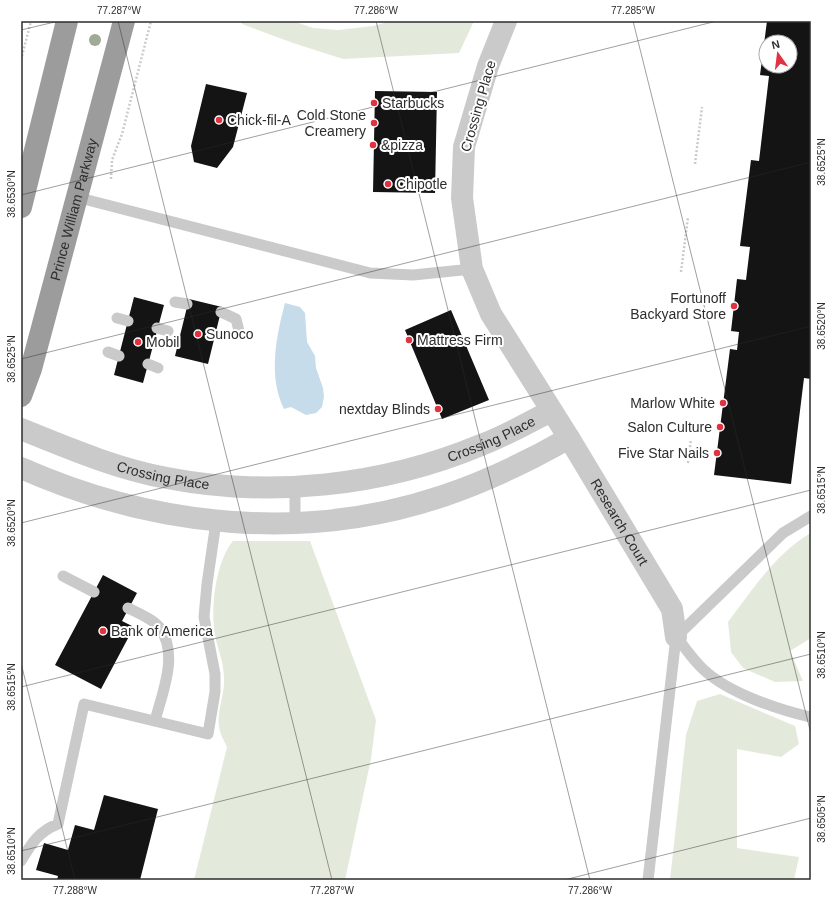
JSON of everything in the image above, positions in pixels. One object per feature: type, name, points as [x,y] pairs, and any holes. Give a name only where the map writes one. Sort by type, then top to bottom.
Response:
[{"type":"highway","points":[[21,207],[28,149],[67,21]]},
{"type":"highway","name":"Prince William Parkway","points":[[21,396],[31,369],[124,21]]},
{"type":"street","name":"Crossing Place","points":[[21,429],[111,463],[168,478],[236,486],[295,487],[353,481],[422,466],[481,445],[551,411],[491,314],[472,269],[462,198],[464,147],[488,66],[506,21]]},
{"type":"street","name":"Research Court","points":[[551,411],[569,438],[672,609],[676,637]]},
{"type":"street","points":[[21,468],[45,478],[115,502],[163,513],[216,522],[295,523],[355,517],[442,496],[523,464],[569,438]]},
{"type":"lane","points":[[76,197],[370,273],[413,275],[472,269]]},
{"type":"lane","points":[[175,302],[187,304]]},
{"type":"lane","points":[[221,312],[236,319],[239,331]]},
{"type":"lane","points":[[117,318],[128,321]]},
{"type":"lane","points":[[108,352],[119,356]]},
{"type":"lane","points":[[295,487],[295,523]]},
{"type":"lane","points":[[648,880],[676,637],[782,533],[811,516]]},
{"type":"lane","points":[[21,861],[29,846],[41,832],[58,824],[84,704],[208,734],[215,692],[215,674],[204,617],[216,522]]},
{"type":"lane","points":[[63,576],[94,592]]},
{"type":"lane","points":[[128,608],[160,627],[169,652],[168,668],[155,721]]},
{"type":"lane","points":[[676,637],[703,670],[726,686],[753,698],[810,717]]},
{"type":"path","points":[[21,60],[31,21]]},
{"type":"path","points":[[111,179],[112,160],[125,123],[151,21]]},
{"type":"path","points":[[694,164],[702,107]]},
{"type":"path","points":[[681,272],[688,218]]},
{"type":"path","points":[[688,463],[691,439]]},
{"type":"green space","points":[[241,21],[293,21],[313,28],[338,30],[373,26],[391,21],[474,21],[459,53],[343,59],[293,43],[242,24]]},
{"type":"green space","points":[[811,533],[811,638],[790,651],[803,681],[775,682],[743,668],[731,652],[728,622],[755,585],[776,561],[799,541]]},
{"type":"green space","points":[[233,541],[310,541],[376,720],[371,759],[345,880],[194,880],[227,747],[221,735],[219,725],[219,712],[224,685],[224,673],[215,635],[213,612],[216,585],[222,560]]},
{"type":"green space","points":[[720,694],[795,726],[799,744],[781,757],[737,749],[737,848],[799,857],[794,880],[670,880],[686,735],[697,701]]},
{"type":"water","points":[[285,303],[300,307],[305,313],[307,342],[315,356],[316,368],[323,388],[324,397],[322,407],[316,413],[306,415],[291,407],[284,409],[279,396],[276,383],[275,356]]},
{"type":"building","points":[[767,21],[811,21],[811,379],[804,378],[791,484],[714,475],[730,349],[737,350],[739,332],[731,331],[737,279],[746,280],[750,247],[740,246],[751,160],[759,161],[769,76],[760,74],[798,74],[798,34],[765,34]]},
{"type":"building","name":"Chick-fil-A","points":[[206,84],[247,93],[233,147],[217,168],[194,162],[191,146]]},
{"type":"building","points":[[375,91],[437,92],[435,193],[373,192]]},
{"type":"building","points":[[134,297],[164,305],[143,383],[114,375]]},
{"type":"building","name":"Sunoco","points":[[189,299],[222,307],[208,364],[175,356]]},
{"type":"building","points":[[451,310],[489,400],[442,419],[405,330]]},
{"type":"building","name":"Bank of America","points":[[103,575],[137,593],[122,621],[134,627],[101,689],[55,665]]},
{"type":"building","points":[[104,795],[158,809],[140,880],[57,880],[58,876],[36,870],[44,843],[68,850],[75,825],[94,830]]},
{"type":"place","name":"Starbucks","points":[[374,103]]},
{"type":"place","name":"Chick-fil-A","points":[[219,120]]},
{"type":"place","name":"Cold Stone Creamery","points":[[374,123]]},
{"type":"place","name":"&pizza","points":[[373,145]]},
{"type":"place","name":"Chipotle","points":[[388,184]]},
{"type":"place","name":"Fortunoff Backyard Store","points":[[734,306]]},
{"type":"place","name":"Sunoco","points":[[198,334]]},
{"type":"place","name":"Mattress Firm","points":[[409,340]]},
{"type":"place","name":"Mobil","points":[[138,342]]},
{"type":"place","name":"Marlow White","points":[[723,403]]},
{"type":"place","name":"nextday Blinds","points":[[438,409]]},
{"type":"place","name":"Salon Culture","points":[[720,427]]},
{"type":"place","name":"Five Star Nails","points":[[717,453]]},
{"type":"place","name":"Bank of America","points":[[103,631]]}]
